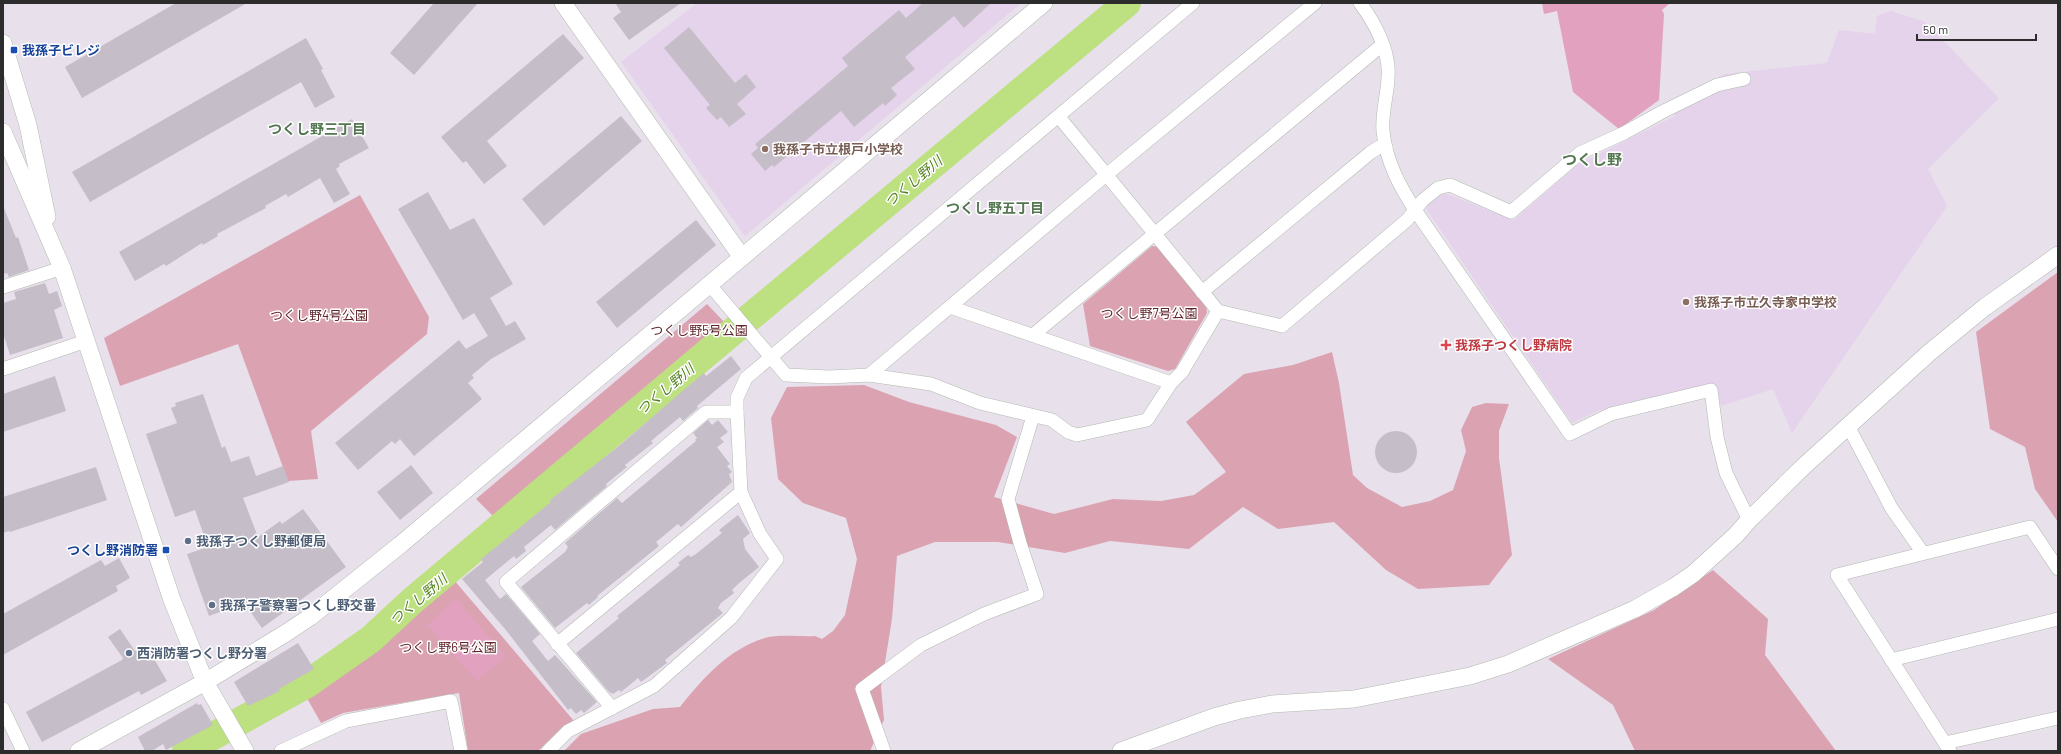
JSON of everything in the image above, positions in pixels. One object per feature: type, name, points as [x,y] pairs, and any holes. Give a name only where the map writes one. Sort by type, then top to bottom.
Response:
[{"type":"street","points":[[563,3],[741,256]]},
{"type":"street","points":[[79,751],[205,682],[316,613],[400,545],[741,256],[1044,3]]},
{"type":"street","points":[[548,751],[568,731],[654,686],[731,618],[777,559],[760,534],[741,492],[737,398],[746,378],[772,358],[1193,3]]},
{"type":"street","points":[[869,375],[1106,175],[1315,3]]},
{"type":"street","points":[[1360,3],[1373,22],[1382,45],[1388,67],[1383,131],[1392,172],[1415,210],[1570,434],[1611,414],[1711,390],[1717,437],[1726,473],[1749,520]]},
{"type":"street","points":[[3,43],[28,125],[52,244]]},
{"type":"street","points":[[1033,335],[1382,45]]},
{"type":"street","points":[[1059,117],[1154,235],[1218,311],[1282,326],[1407,220],[1423,200],[1438,188],[1450,185],[1511,212],[1580,153],[1624,133],[1662,112],[1717,85],[1744,79]]},
{"type":"street","points":[[3,132],[62,268],[172,600],[205,682],[245,751]]},
{"type":"street","points":[[1202,292],[1370,153],[1379,147],[1386,147]]},
{"type":"street","points":[[1121,751],[1214,717],[1240,710],[1272,704],[1354,700],[1440,683],[1508,664],[1628,612],[1674,587],[1719,551],[1749,520],[1848,426],[1943,342],[1986,307],[2058,255]]},
{"type":"street","points":[[3,287],[62,268]]},
{"type":"street","points":[[709,284],[786,375],[829,377],[869,375],[931,384],[980,403],[1052,420],[1068,432],[1077,435],[1147,420],[1171,383],[1182,372],[1218,311]]},
{"type":"street","points":[[950,307],[1171,383]]},
{"type":"street","points":[[3,369],[86,341]]},
{"type":"street","points":[[612,708],[506,582],[706,412],[737,412]]},
{"type":"street","points":[[884,751],[862,689],[921,645],[984,614],[1037,594],[1020,543],[1008,499],[1034,416]]},
{"type":"street","points":[[1848,426],[1892,509],[1923,554]]},
{"type":"street","points":[[558,644],[741,492]]},
{"type":"street","points":[[2058,569],[2030,527],[1837,575],[1947,747],[2058,718]]},
{"type":"street","points":[[1891,660],[2058,618]]},
{"type":"street","points":[[281,751],[346,720],[451,701],[461,751]]},
{"type":"street","points":[[3,709],[23,751]]},
{"type":"shaded area","name":"我孫子市立根戸小学校","points":[[697,3],[1021,3],[745,236],[621,62]]},
{"type":"shaded area","name":"我孫子市立久寺家中学校","points":[[1891,11],[1925,22],[1999,98],[1928,169],[1947,206],[1792,433],[1773,389],[1721,406],[1715,383],[1597,411],[1572,423],[1425,207],[1444,193],[1514,220],[1577,165],[1675,116],[1668,101],[1725,74],[1827,63],[1839,30],[1875,34],[1877,16]]},
{"type":"green space","points":[[1542,3],[1670,3],[1662,10],[1664,14],[1659,100],[1619,129],[1573,92],[1557,11],[1544,14]]},
{"type":"green space","name":"つくし野4号公園","points":[[360,195],[429,317],[427,334],[311,431],[318,479],[288,481],[238,344],[120,386],[104,338]]},
{"type":"green space","name":"つくし野7号公園","points":[[1152,246],[1159,247],[1206,304],[1207,313],[1175,369],[1168,371],[1090,346],[1083,304]]},
{"type":"green space","points":[[2058,272],[2058,522],[2035,489],[2025,447],[1990,429],[1976,332]]},
{"type":"green space","name":"つくし野5号公園","points":[[707,304],[728,326],[496,519],[476,499]]},
{"type":"green space","points":[[1332,352],[1339,383],[1353,475],[1367,488],[1402,507],[1430,501],[1453,490],[1466,451],[1461,430],[1472,407],[1486,403],[1509,404],[1499,431],[1499,458],[1512,555],[1489,585],[1418,589],[1386,570],[1334,522],[1278,529],[1243,507],[1189,549],[1110,541],[1065,553],[998,542],[935,542],[897,556],[892,619],[881,687],[884,720],[870,751],[564,751],[581,734],[653,709],[680,707],[708,675],[728,657],[752,643],[776,636],[815,636],[822,639],[833,631],[845,615],[857,559],[846,518],[803,503],[778,479],[771,418],[787,387],[864,385],[909,402],[996,425],[1017,437],[994,497],[1054,514],[1113,499],[1161,501],[1194,495],[1226,472],[1186,422],[1244,374],[1293,365]]},
{"type":"green space","points":[[1713,570],[1768,619],[1765,655],[1836,751],[1635,751],[1613,705],[1548,659],[1654,610]]},
{"type":"green space","name":"つくし野6号公園","points":[[454,580],[574,721],[564,726],[538,751],[468,751],[459,693],[343,713],[321,723],[304,693],[395,630]]},
{"type":"green space","points":[[456,599],[506,656],[477,681],[427,625]]},
{"type":"building","points":[[176,3],[247,3],[82,98],[65,67]]},
{"type":"building","points":[[434,3],[478,3],[414,75],[390,53]]},
{"type":"building","points":[[615,3],[681,3],[629,40],[613,18],[621,12]]},
{"type":"building","points":[[923,3],[991,3],[964,28],[954,16],[905,57],[915,69],[891,88],[897,95],[885,106],[883,103],[854,127],[841,111],[774,167],[772,165],[765,171],[751,154],[758,148],[755,144],[848,66],[842,58],[899,10],[906,18]]},
{"type":"building","points":[[689,27],[735,83],[746,74],[756,87],[737,104],[746,114],[729,127],[721,117],[717,120],[706,108],[710,105],[664,48]]},
{"type":"building","points":[[563,34],[584,58],[487,141],[507,166],[484,184],[466,161],[463,163],[441,137]]},
{"type":"building","points":[[306,38],[323,69],[321,70],[335,97],[315,108],[301,82],[90,202],[72,172]]},
{"type":"building","points":[[621,116],[642,141],[544,226],[522,199]]},
{"type":"building","points":[[352,119],[369,148],[339,164],[340,166],[336,169],[350,194],[334,203],[320,178],[288,197],[286,194],[265,206],[266,208],[217,234],[218,236],[203,245],[202,243],[166,266],[164,264],[135,281],[119,252]]},
{"type":"building","points":[[428,192],[450,230],[474,218],[513,284],[490,298],[506,326],[515,321],[526,339],[491,359],[472,375],[474,378],[468,383],[482,399],[414,456],[400,439],[395,444],[392,441],[358,470],[335,443],[459,340],[466,349],[488,336],[474,313],[463,320],[398,209]]},
{"type":"building","points":[[4,208],[16,238],[18,237],[29,270],[9,277],[7,273],[3,274]]},
{"type":"building","points":[[696,220],[716,245],[617,328],[596,302]]},
{"type":"building","points":[[45,283],[49,294],[57,291],[62,306],[54,310],[63,338],[10,355],[3,333],[3,303],[16,299],[14,292]]},
{"type":"building","points":[[731,356],[741,369],[697,406],[698,408],[683,421],[680,417],[651,441],[653,443],[625,465],[627,467],[606,484],[607,486],[555,530],[551,525],[524,547],[526,551],[516,559],[514,556],[485,580],[500,599],[506,594],[540,634],[532,641],[548,661],[555,655],[597,702],[584,713],[581,710],[576,714],[571,708],[568,710],[505,629],[462,579],[483,562],[481,559],[551,502],[550,500],[620,445],[704,373],[706,376]]},
{"type":"building","points":[[55,376],[66,411],[3,432],[3,394]]},
{"type":"building","points":[[203,394],[222,448],[225,446],[231,462],[249,456],[256,476],[283,466],[289,482],[243,498],[258,537],[280,521],[282,524],[303,509],[346,567],[262,628],[244,603],[209,616],[187,554],[208,547],[195,510],[175,517],[146,434],[177,423],[171,408],[176,406],[175,403]]},
{"type":"building","points":[[708,420],[712,425],[718,420],[728,432],[720,438],[724,442],[717,447],[730,464],[727,466],[732,472],[729,474],[732,482],[681,527],[678,524],[656,542],[659,546],[597,596],[598,597],[589,605],[587,603],[555,628],[521,587],[565,552],[568,547],[565,543],[617,498],[622,503],[696,441],[695,440],[697,438],[693,433]]},
{"type":"building","points":[[1392,431],[1400,431],[1408,434],[1414,440],[1417,452],[1414,464],[1408,470],[1400,473],[1392,473],[1384,470],[1378,464],[1375,456],[1375,448],[1378,440],[1384,434]]},
{"type":"building","points":[[411,465],[433,493],[400,520],[377,492]]},
{"type":"building","points":[[96,467],[107,500],[3,533],[3,497]]},
{"type":"building","points":[[738,515],[750,533],[743,539],[745,549],[759,567],[738,584],[732,590],[734,593],[721,603],[718,608],[723,613],[665,660],[667,663],[641,682],[638,678],[621,692],[619,690],[613,694],[609,692],[576,653],[619,618],[617,616],[680,565],[678,563],[688,555],[691,557],[696,554],[722,533],[719,530]]},
{"type":"building","points":[[119,558],[130,578],[116,586],[118,591],[3,655],[3,614],[101,560],[105,566]]},
{"type":"building","points":[[120,629],[135,651],[146,645],[167,681],[141,695],[139,691],[42,742],[26,712],[122,660],[123,658],[108,637]]},
{"type":"building","points":[[298,643],[314,669],[279,689],[280,691],[248,706],[234,682]]},
{"type":"building","points":[[197,703],[198,705],[201,704],[213,725],[166,750],[163,744],[152,751],[145,751],[138,737]]},
{"type":"waterway","name":"つくし野川","points":[[186,751],[307,684],[371,639],[412,601],[1127,3]]},
{"type":"place","name":"我孫子ビレジ","points":[[14,50]]},
{"type":"place","name":"我孫子市立根戸小学校","points":[[765,149]]},
{"type":"place","name":"我孫子市立久寺家中学校","points":[[1686,302]]},
{"type":"place","name":"我孫子つくし野病院","points":[[1446,345]]},
{"type":"place","name":"我孫子つくし野郵便局","points":[[188,541]]},
{"type":"place","name":"つくし野消防署","points":[[166,550]]},
{"type":"place","name":"我孫子警察署つくし野交番","points":[[212,605]]},
{"type":"place","name":"西消防署つくし野分署","points":[[129,653]]},
{"type":"district","name":"つくし野三丁目","points":[[317,128]]},
{"type":"district","name":"つくし野","points":[[1592,159]]},
{"type":"district","name":"つくし野五丁目","points":[[995,207]]}]
